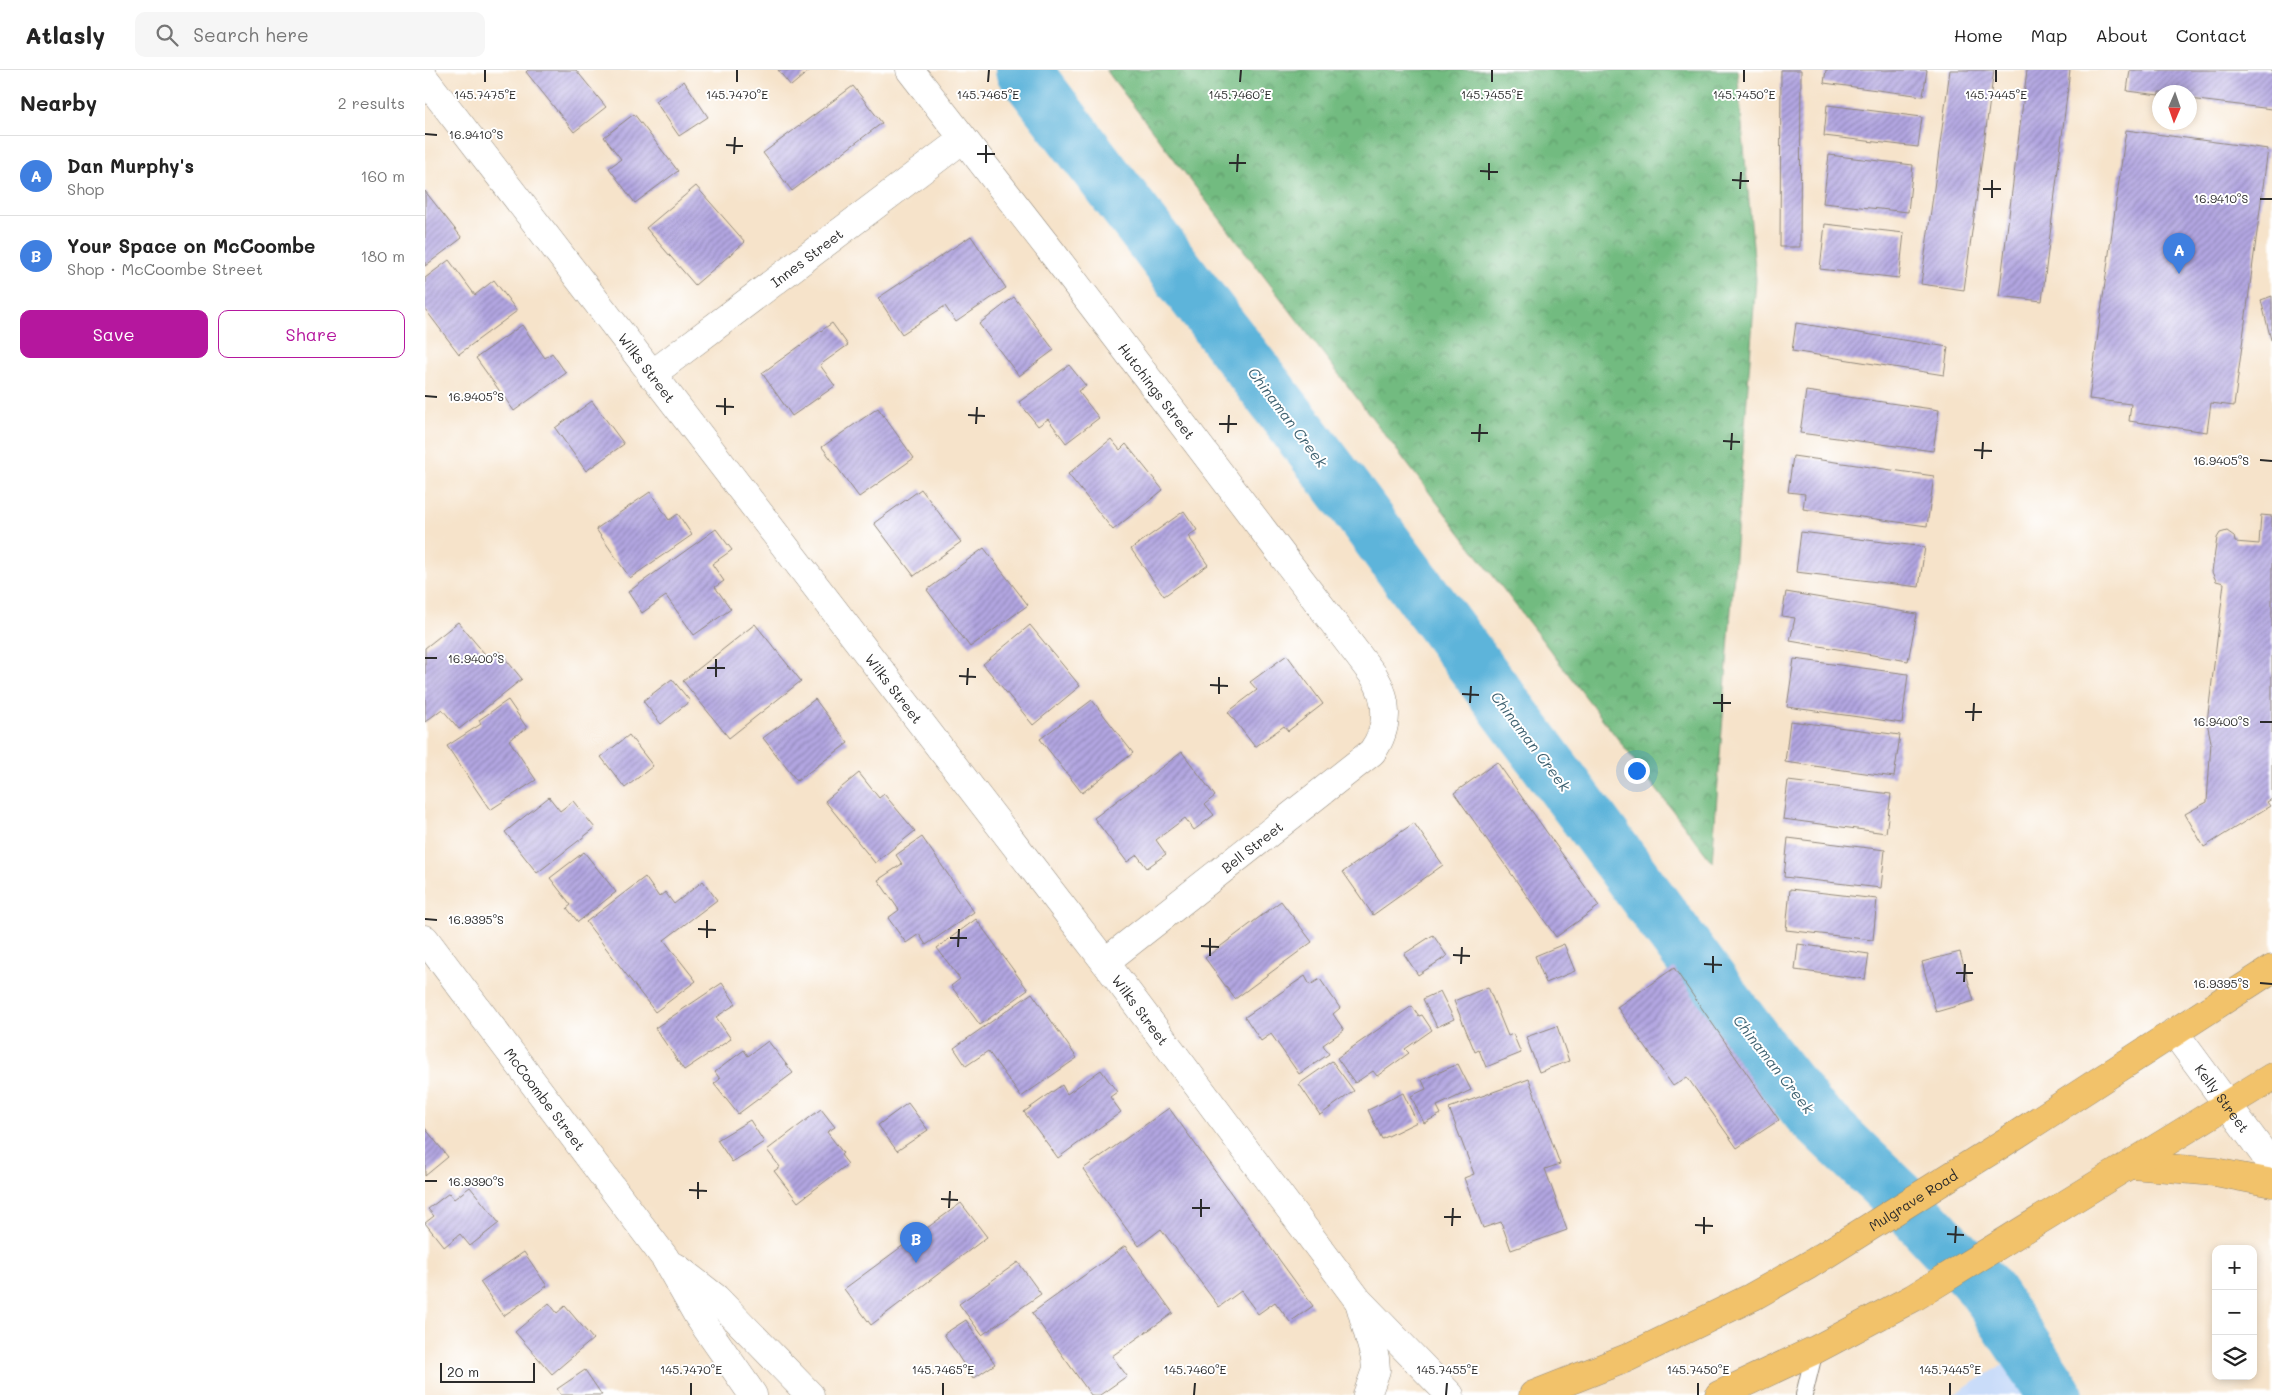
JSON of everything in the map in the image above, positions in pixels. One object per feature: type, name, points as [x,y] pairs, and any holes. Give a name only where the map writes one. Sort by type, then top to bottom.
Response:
[{"type":"main road","name":"Mulgrave Road","points":[[1533,1395],[1627,1358],[1743,1302],[1809,1265],[2272,969]]},
{"type":"main road","points":[[1719,1395],[1815,1350],[1937,1284],[2272,1077]]},
{"type":"main road","points":[[2132,1165],[2215,1172],[2272,1183]]},
{"type":"street","name":"Hutchings Street","points":[[910,70],[1374,676],[1384,696],[1385,721]]},
{"type":"street","name":"Wilks Street","points":[[425,79],[651,375],[1105,962],[1358,1300],[1450,1395]]},
{"type":"street","name":"Innes Street","points":[[651,375],[963,139]]},
{"type":"street","name":"Bell Street","points":[[1105,962],[1366,757],[1380,740],[1385,721]]},
{"type":"street","name":"McCoombe Street","points":[[425,939],[665,1258],[699,1316],[753,1395]]},
{"type":"street","name":"Kelly Street","points":[[2173,1032],[2272,1164]]},
{"type":"street","name":"McCoombe Street","points":[[665,1258],[716,1298],[810,1395]]},
{"type":"street","name":"Wilks Street","points":[[1358,1300],[1375,1358],[1376,1370],[1367,1395]]},
{"type":"lane","points":[[1804,1395],[1815,1350]]},
{"type":"shaded area","points":[[2006,1363],[2030,1395],[1953,1395]]},
{"type":"green space","points":[[1106,70],[1737,70],[1756,279],[1712,862]]},
{"type":"building","points":[[528,70],[576,70],[606,107],[574,132],[526,72]]},
{"type":"building","points":[[778,70],[810,70],[791,86]]},
{"type":"building","points":[[1781,70],[1801,70],[1800,247],[1780,247]]},
{"type":"building","points":[[1826,70],[1927,70],[1923,96],[1824,83]]},
{"type":"building","points":[[1950,70],[1994,70],[1964,290],[1921,284]]},
{"type":"building","points":[[2027,70],[2070,70],[2042,301],[1999,296]]},
{"type":"building","points":[[2130,70],[2272,70],[2272,109],[2197,100],[2197,85],[2152,85],[2152,94],[2127,91]]},
{"type":"building","points":[[684,81],[708,117],[679,136],[655,101]]},
{"type":"building","points":[[853,86],[882,123],[792,191],[763,153]]},
{"type":"building","points":[[1827,105],[1922,117],[1918,147],[1824,136]]},
{"type":"building","points":[[634,114],[678,171],[635,203],[609,168],[621,159],[604,137]]},
{"type":"building","points":[[2126,130],[2268,149],[2234,406],[2211,403],[2207,432],[2129,421],[2131,404],[2089,399]]},
{"type":"building","points":[[1829,155],[1913,165],[1908,212],[1823,203]]},
{"type":"building","points":[[696,186],[745,242],[695,285],[646,228]]},
{"type":"building","points":[[425,191],[462,238],[425,266]]},
{"type":"building","points":[[1825,224],[1904,233],[1899,278],[1820,269]]},
{"type":"building","points":[[971,236],[1006,288],[956,322],[945,306],[902,334],[878,298]]},
{"type":"building","points":[[449,260],[475,295],[494,280],[517,311],[459,354],[425,309],[425,278]]},
{"type":"building","points":[[2272,296],[2272,340],[2271,340],[2261,300]]},
{"type":"building","points":[[1014,297],[1054,350],[1019,376],[979,324]]},
{"type":"building","points":[[832,323],[848,345],[820,365],[835,386],[792,416],[762,373]]},
{"type":"building","points":[[1796,323],[1948,347],[1944,375],[1792,351]]},
{"type":"building","points":[[522,325],[545,358],[552,353],[566,373],[514,411],[476,358]]},
{"type":"building","points":[[1069,365],[1086,386],[1078,391],[1099,418],[1066,443],[1048,419],[1038,426],[1019,402]]},
{"type":"building","points":[[1806,391],[1939,410],[1933,451],[1800,433]]},
{"type":"building","points":[[592,401],[624,444],[586,471],[555,428]]},
{"type":"building","points":[[878,408],[914,458],[859,497],[822,447]]},
{"type":"building","points":[[1111,439],[1120,450],[1126,444],[1163,490],[1113,530],[1068,474]]},
{"type":"building","points":[[1793,456],[1934,476],[1927,526],[1803,509],[1805,494],[1788,492]]},
{"type":"building","points":[[921,489],[961,542],[914,576],[874,523]]},
{"type":"building","points":[[650,492],[669,520],[678,514],[692,535],[630,578],[596,529]]},
{"type":"building","points":[[1184,511],[1197,530],[1188,536],[1208,565],[1164,596],[1131,549]]},
{"type":"building","points":[[2261,515],[2272,516],[2272,799],[2267,802],[2270,806],[2204,847],[2185,814],[2207,802],[2211,742],[2207,722],[2224,583],[2216,581],[2212,572],[2217,538],[2220,533],[2227,531],[2234,536],[2235,542],[2259,544]]},
{"type":"building","points":[[716,529],[732,550],[712,564],[724,581],[715,587],[731,609],[694,635],[666,596],[642,613],[628,592]]},
{"type":"building","points":[[1801,532],[1925,547],[1919,587],[1796,572]]},
{"type":"building","points":[[984,548],[1028,605],[970,647],[927,590]]},
{"type":"building","points":[[1786,592],[1917,614],[1908,661],[1790,641],[1795,618],[1782,616]]},
{"type":"building","points":[[458,622],[489,659],[499,651],[522,679],[459,729],[442,709],[425,722],[425,648]]},
{"type":"building","points":[[755,624],[801,681],[729,738],[683,681]]},
{"type":"building","points":[[1030,625],[1080,686],[1033,725],[983,664]]},
{"type":"building","points":[[1287,655],[1323,704],[1288,731],[1284,726],[1255,747],[1228,712],[1257,690],[1250,682]]},
{"type":"building","points":[[1794,659],[1908,674],[1902,723],[1787,707]]},
{"type":"building","points":[[672,679],[690,701],[661,724],[643,701]]},
{"type":"building","points":[[815,699],[848,743],[797,781],[763,738]]},
{"type":"building","points":[[508,700],[527,728],[509,740],[536,780],[490,810],[447,746],[481,724],[479,720]]},
{"type":"building","points":[[1092,700],[1133,753],[1082,793],[1040,739]]},
{"type":"building","points":[[1790,721],[1900,735],[1894,777],[1785,762]]},
{"type":"building","points":[[629,735],[653,766],[625,788],[601,757]]},
{"type":"building","points":[[1182,752],[1215,796],[1205,804],[1214,815],[1194,830],[1185,818],[1156,840],[1166,854],[1147,868],[1137,855],[1127,862],[1094,818]]},
{"type":"building","points":[[1497,762],[1599,906],[1556,937],[1454,793]]},
{"type":"building","points":[[859,773],[879,798],[884,794],[915,831],[875,863],[825,801]]},
{"type":"building","points":[[1788,781],[1891,794],[1886,833],[1783,819]]},
{"type":"building","points":[[549,797],[560,811],[573,801],[595,828],[537,873],[505,832]]},
{"type":"building","points":[[1414,823],[1443,865],[1373,915],[1343,872]]},
{"type":"building","points":[[922,837],[974,912],[926,945],[919,934],[906,943],[888,918],[899,910],[878,880],[902,864],[896,855]]},
{"type":"building","points":[[1788,838],[1885,850],[1881,888],[1784,877]]},
{"type":"building","points":[[584,852],[616,892],[578,922],[567,908],[571,905],[550,878]]},
{"type":"building","points":[[645,877],[659,897],[665,892],[674,904],[703,881],[717,900],[664,940],[696,981],[655,1012],[586,922]]},
{"type":"building","points":[[1790,889],[1877,899],[1873,940],[1786,930]]},
{"type":"building","points":[[1281,901],[1312,942],[1235,999],[1205,958]]},
{"type":"building","points":[[976,919],[1028,990],[980,1025],[951,986],[960,979],[937,948]]},
{"type":"building","points":[[1433,935],[1447,956],[1418,975],[1404,954]]},
{"type":"building","points":[[1564,944],[1575,971],[1546,983],[1535,956]]},
{"type":"building","points":[[1798,944],[1869,954],[1865,979],[1795,970]]},
{"type":"building","points":[[1960,952],[1974,1001],[1936,1012],[1922,962]]},
{"type":"building","points":[[1674,968],[1779,1120],[1737,1148],[1687,1077],[1673,1086],[1617,1007]]},
{"type":"building","points":[[1305,976],[1310,985],[1320,979],[1340,1008],[1333,1014],[1344,1030],[1323,1045],[1329,1054],[1299,1074],[1271,1034],[1261,1041],[1245,1017]]},
{"type":"building","points":[[722,983],[736,1004],[716,1017],[731,1039],[684,1070],[655,1028]]},
{"type":"building","points":[[1488,987],[1508,1036],[1513,1034],[1521,1053],[1486,1067],[1479,1050],[1475,1052],[1454,1001]]},
{"type":"building","points":[[1440,991],[1454,1019],[1437,1027],[1423,999]]},
{"type":"building","points":[[1032,993],[1077,1058],[1021,1097],[988,1051],[966,1066],[954,1048]]},
{"type":"building","points":[[1412,1006],[1419,1016],[1422,1015],[1432,1030],[1405,1049],[1409,1053],[1377,1076],[1373,1071],[1355,1083],[1337,1058]]},
{"type":"building","points":[[1557,1026],[1569,1061],[1539,1072],[1526,1037]]},
{"type":"building","points":[[768,1041],[793,1073],[738,1114],[714,1084],[720,1079],[715,1072],[744,1050],[748,1056]]},
{"type":"building","points":[[1332,1061],[1354,1091],[1320,1115],[1299,1084]]},
{"type":"building","points":[[1458,1064],[1471,1090],[1437,1106],[1441,1114],[1424,1123],[1411,1096],[1426,1089],[1422,1080]]},
{"type":"building","points":[[1101,1070],[1117,1092],[1110,1097],[1121,1112],[1058,1158],[1024,1112],[1062,1085],[1067,1094]]},
{"type":"building","points":[[1529,1079],[1560,1164],[1545,1169],[1567,1230],[1511,1250],[1501,1222],[1483,1228],[1464,1178],[1474,1174],[1449,1108]]},
{"type":"building","points":[[1403,1093],[1417,1122],[1382,1139],[1368,1110]]},
{"type":"building","points":[[908,1103],[928,1130],[897,1151],[878,1125]]},
{"type":"building","points":[[1169,1108],[1313,1306],[1290,1322],[1275,1302],[1258,1314],[1241,1291],[1219,1307],[1161,1229],[1139,1246],[1083,1169]]},
{"type":"building","points":[[821,1109],[835,1127],[827,1132],[843,1153],[841,1155],[848,1164],[798,1202],[774,1171],[780,1167],[767,1150]]},
{"type":"building","points":[[750,1120],[764,1142],[732,1162],[717,1140]]},
{"type":"building","points":[[425,1128],[448,1157],[425,1176]]},
{"type":"building","points":[[470,1187],[499,1223],[470,1246],[460,1234],[444,1247],[425,1223],[434,1216],[428,1209],[449,1193],[454,1199]]},
{"type":"building","points":[[961,1203],[987,1237],[871,1325],[844,1289]]},
{"type":"building","points":[[1125,1246],[1173,1313],[1112,1356],[1127,1376],[1100,1395],[1091,1395],[1032,1313]]},
{"type":"building","points":[[524,1252],[547,1286],[503,1316],[480,1282]]},
{"type":"building","points":[[1018,1262],[1041,1294],[982,1335],[959,1304]]},
{"type":"building","points":[[549,1303],[557,1313],[565,1306],[593,1339],[552,1374],[515,1332]]},
{"type":"building","points":[[966,1320],[995,1364],[973,1379],[944,1334]]},
{"type":"building","points":[[585,1370],[602,1395],[561,1395],[557,1389]]},
{"type":"waterway","name":"Chinaman Creek","points":[[1023,70],[1351,499],[1760,1049],[1809,1111],[1912,1210],[1984,1287],[2056,1395]]},
{"type":"place","name":"Dan Murphy's","points":[[2179,274]]},
{"type":"place","name":"Your Space on McCoombe","points":[[916,1263]]}]
